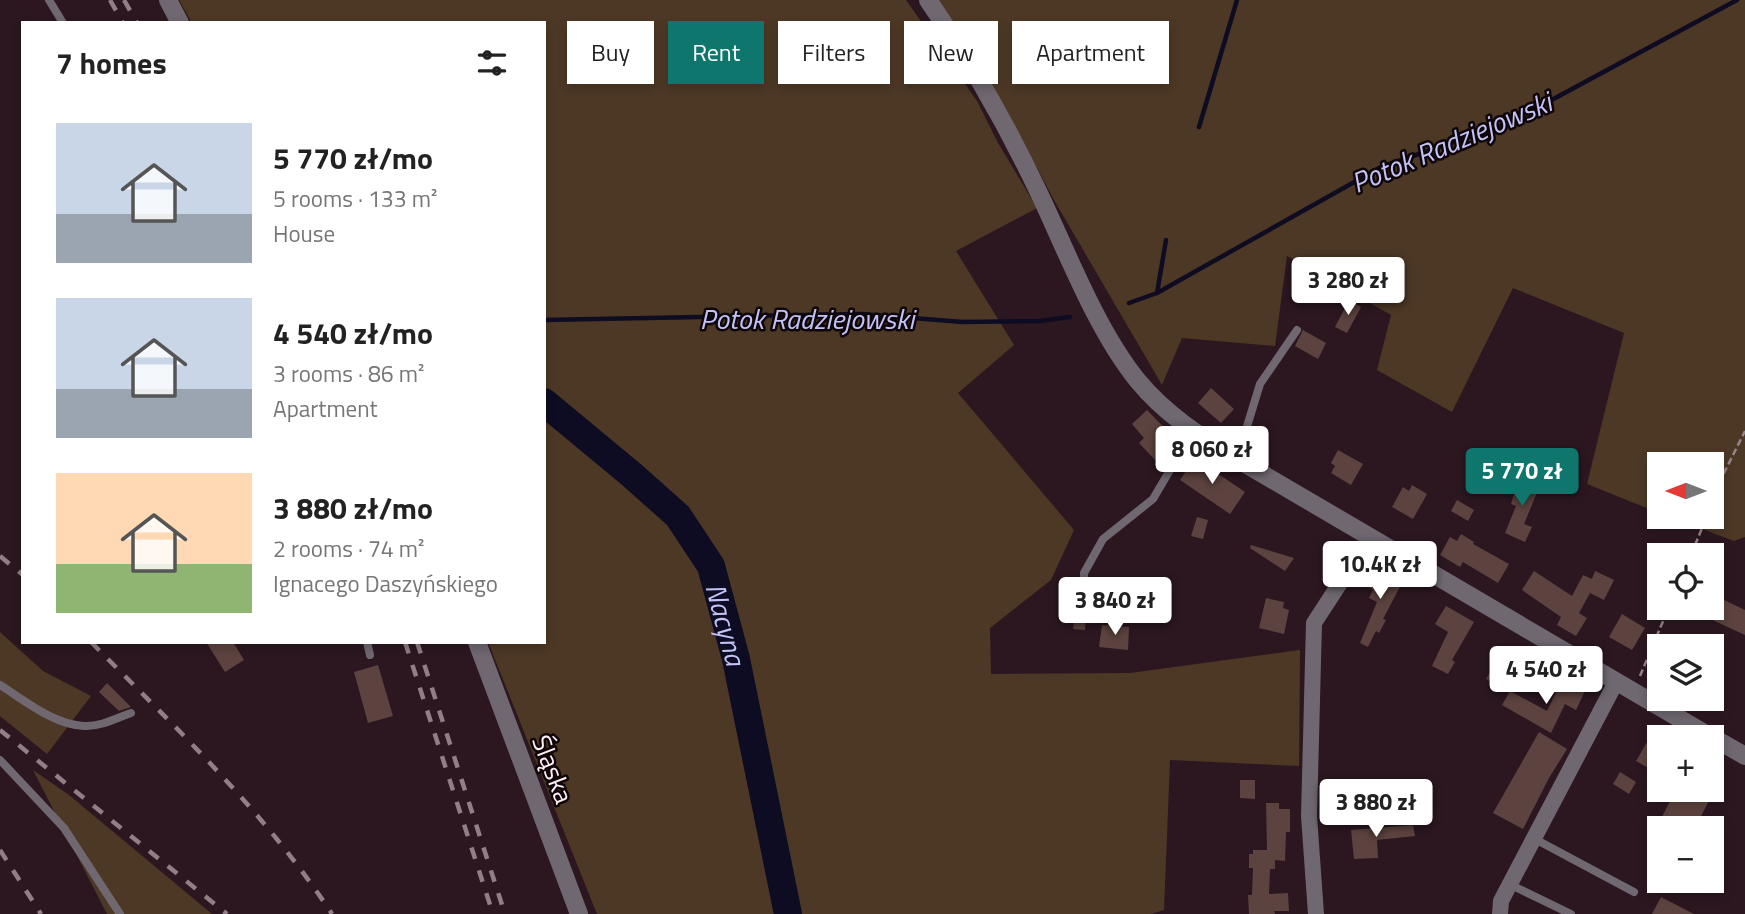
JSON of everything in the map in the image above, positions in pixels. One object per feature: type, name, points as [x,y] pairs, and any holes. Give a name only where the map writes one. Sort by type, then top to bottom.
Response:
[{"type":"street","points":[[168,0],[179,21]]},
{"type":"street","points":[[928,0],[991,96],[1114,347],[1152,397],[1193,431],[1237,459],[1690,725]]},
{"type":"street","points":[[1316,914],[1309,816],[1314,623],[1370,537]]},
{"type":"street","name":"Śląska","points":[[478,644],[579,914]]},
{"type":"street","points":[[1500,914],[1501,901],[1509,884],[1616,682]]},
{"type":"street","points":[[1724,744],[1745,756]]},
{"type":"lane","points":[[49,0],[62,21]]},
{"type":"lane","points":[[1237,459],[1260,384],[1297,330]]},
{"type":"lane","points":[[1084,602],[1084,573],[1103,539],[1153,499],[1193,431]]},
{"type":"lane","points":[[367,644],[370,655]]},
{"type":"lane","points":[[0,685],[53,717],[76,725],[93,726],[131,713]]},
{"type":"lane","points":[[0,760],[64,828],[120,914]]},
{"type":"lane","points":[[1533,838],[1634,892]]},
{"type":"lane","points":[[1509,884],[1571,914]]},
{"type":"path","points":[[1724,473],[1745,431]]},
{"type":"path","points":[[1634,692],[1664,620]]},
{"type":"shaded area","points":[[179,0],[906,0],[921,21],[904,21],[904,84],[965,84],[1037,208],[956,251],[1014,345],[958,393],[1074,530],[1051,580],[990,628],[991,674],[1130,673],[1300,650],[1299,766],[1170,760],[1164,910],[1151,914],[597,914],[489,644],[546,644],[546,21],[191,21]]},
{"type":"shaded area","points":[[938,0],[1745,0],[1745,537],[1734,541],[1702,529],[1724,529],[1724,452],[1647,452],[1647,508],[1587,484],[1624,333],[1513,288],[1452,412],[1377,370],[1391,315],[1287,256],[1275,346],[1182,338],[1162,385],[989,84],[998,84],[998,21],[951,21]]},
{"type":"shaded area","points":[[0,632],[43,671],[91,696],[47,754],[0,716]]},
{"type":"shaded area","points":[[33,770],[69,795],[212,914],[107,914]]},
{"type":"building","points":[[1349,300],[1361,307],[1347,333],[1335,327]]},
{"type":"building","points":[[1303,330],[1326,343],[1318,359],[1295,346]]},
{"type":"building","points":[[1211,388],[1234,409],[1221,423],[1198,403]]},
{"type":"building","points":[[1147,410],[1176,440],[1155,460],[1139,443],[1144,438],[1132,424]]},
{"type":"building","points":[[1338,450],[1363,464],[1351,485],[1331,473],[1335,466],[1331,463]]},
{"type":"building","points":[[1195,458],[1245,492],[1230,514],[1180,480]]},
{"type":"building","points":[[1520,475],[1541,483],[1524,524],[1532,527],[1525,542],[1505,533],[1516,506],[1511,504]]},
{"type":"building","points":[[1412,485],[1427,494],[1413,519],[1392,507],[1403,487],[1409,491]]},
{"type":"building","points":[[1457,500],[1474,510],[1468,521],[1451,511]]},
{"type":"building","points":[[1197,517],[1208,520],[1203,539],[1191,536]]},
{"type":"building","points":[[1461,534],[1474,542],[1473,544],[1509,564],[1498,583],[1463,562],[1460,567],[1440,555],[1450,537],[1457,541]]},
{"type":"building","points":[[1251,545],[1294,558],[1285,571],[1250,548]]},
{"type":"building","points":[[1375,567],[1403,581],[1383,619],[1386,620],[1379,633],[1376,631],[1368,647],[1360,643],[1377,602],[1369,598],[1373,590],[1365,585]]},
{"type":"building","points":[[1534,571],[1572,596],[1583,575],[1592,579],[1595,571],[1614,580],[1604,600],[1590,593],[1579,613],[1587,618],[1576,636],[1557,625],[1561,617],[1522,590]]},
{"type":"building","points":[[1266,598],[1284,602],[1283,608],[1289,610],[1284,634],[1259,628]]},
{"type":"building","points":[[1724,600],[1745,610],[1745,635],[1712,620],[1724,620]]},
{"type":"building","points":[[1446,606],[1474,622],[1452,660],[1455,662],[1448,674],[1432,666],[1448,632],[1435,624]]},
{"type":"building","points":[[1075,612],[1086,613],[1085,630],[1073,629]]},
{"type":"building","points":[[1622,614],[1645,628],[1632,650],[1609,637]]},
{"type":"building","points":[[1102,625],[1129,627],[1128,650],[1099,647]]},
{"type":"building","points":[[207,644],[234,644],[244,660],[225,672]]},
{"type":"building","points":[[1503,649],[1522,661],[1505,689],[1486,679]]},
{"type":"building","points":[[378,665],[393,716],[368,723],[354,672]]},
{"type":"building","points":[[1567,680],[1585,691],[1576,710],[1565,704],[1551,733],[1502,705],[1510,691],[1547,711],[1558,688],[1562,690]]},
{"type":"building","points":[[107,683],[131,707],[119,711],[99,692]]},
{"type":"building","points":[[1539,732],[1567,749],[1523,829],[1493,813]]},
{"type":"building","points":[[1647,742],[1647,767],[1636,761]]},
{"type":"building","points":[[1620,772],[1636,782],[1629,794],[1613,784]]},
{"type":"building","points":[[1240,780],[1255,780],[1255,799],[1240,798]]},
{"type":"building","points":[[1670,802],[1708,802],[1701,816],[1662,816]]},
{"type":"building","points":[[1266,803],[1279,803],[1279,809],[1290,809],[1290,832],[1286,832],[1285,861],[1275,860],[1275,869],[1270,869],[1269,894],[1288,893],[1289,911],[1249,914],[1248,895],[1252,895],[1253,868],[1249,868],[1249,854],[1253,854],[1253,850],[1267,850]]},
{"type":"building","points":[[1413,825],[1415,836],[1377,840],[1378,858],[1354,859],[1351,830]]},
{"type":"building","points":[[1661,897],[1694,914],[1652,914]]},
{"type":"waterway","points":[[1199,127],[1237,0]]},
{"type":"waterway","name":"Potok Radziejowski","points":[[1129,303],[1157,293],[1381,167],[1509,123],[1737,0]]},
{"type":"waterway","points":[[1157,293],[1166,240]]},
{"type":"waterway","name":"Potok Radziejowski","points":[[546,320],[861,314],[963,322],[1040,321],[1070,317]]},
{"type":"waterway","name":"Nacyna","points":[[546,404],[678,516],[711,566],[736,659],[788,914]]},
{"type":"railway","points":[[110,0],[122,21]]},
{"type":"railway","points":[[124,0],[136,21]]},
{"type":"railway","points":[[0,556],[21,573]]},
{"type":"railway","points":[[93,644],[249,806],[332,914]]},
{"type":"railway","points":[[406,644],[493,914]]},
{"type":"railway","points":[[418,644],[505,914]]},
{"type":"railway","points":[[0,730],[227,914]]},
{"type":"railway","points":[[0,850],[41,914]]}]
